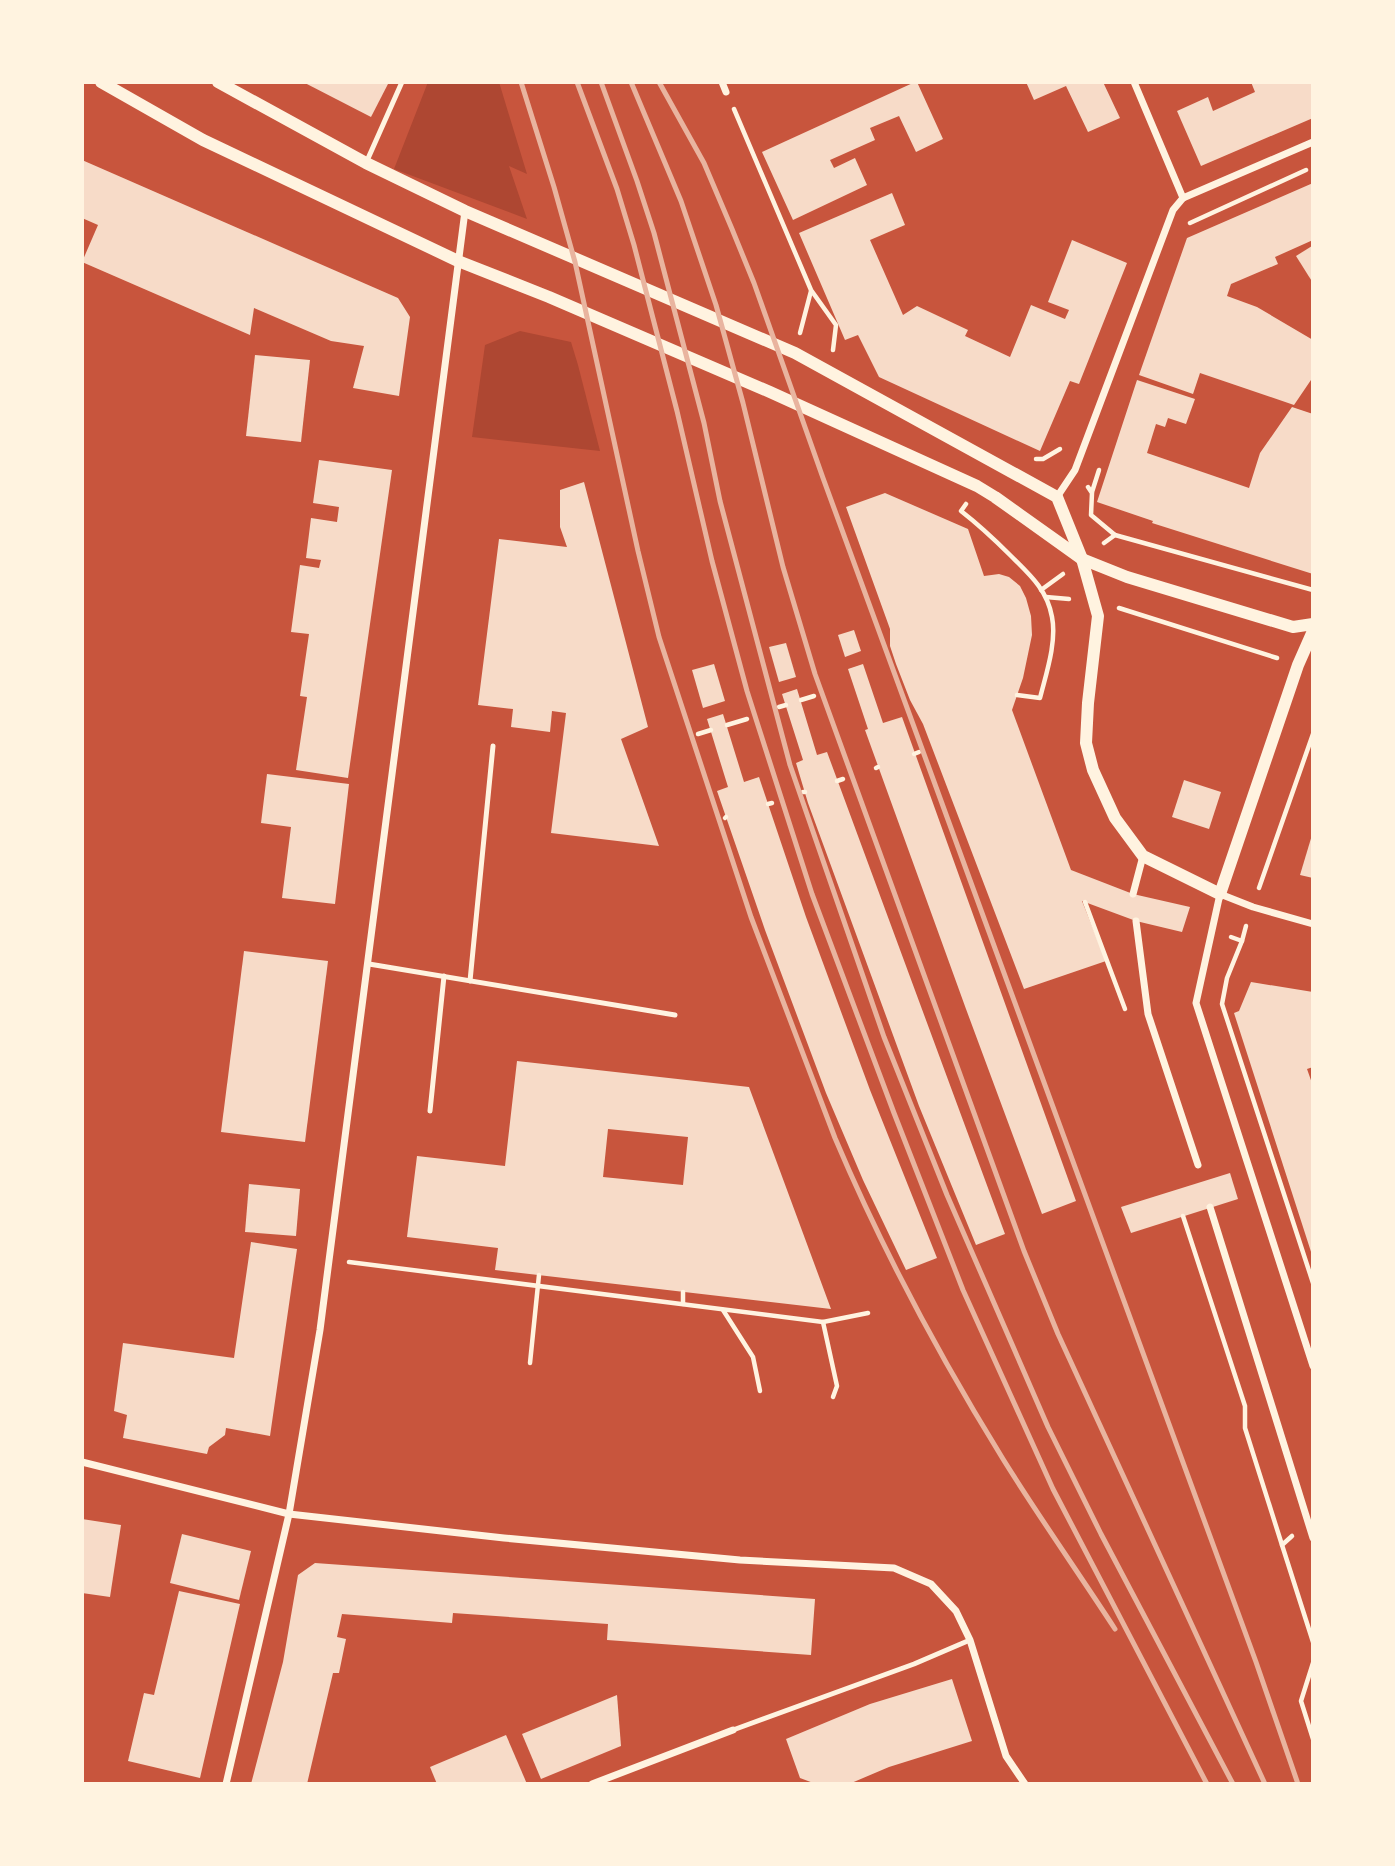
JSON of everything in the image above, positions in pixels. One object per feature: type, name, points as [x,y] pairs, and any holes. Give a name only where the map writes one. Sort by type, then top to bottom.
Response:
[{"type":"street","points":[[101,82],[203,140],[458,261],[549,297],[769,392],[977,486],[1082,559],[1127,577],[1293,626],[1313,624]]},
{"type":"street","points":[[218,82],[366,163],[465,211],[795,353],[1057,497],[1082,559],[1098,616],[1087,703],[1086,743],[1093,770],[1115,818],[1143,856],[1220,894],[1253,907],[1313,924]]},
{"type":"street","points":[[722,82],[726,92]]},
{"type":"street","points":[[1134,82],[1183,198]]},
{"type":"street","points":[[1057,497],[1075,470],[1173,210],[1183,198],[1313,142]]},
{"type":"street","points":[[226,1784],[289,1514],[320,1330],[465,211]]},
{"type":"street","points":[[1313,631],[1298,665],[1220,894],[1196,1003],[1313,1366]]},
{"type":"street","points":[[1133,894],[1143,856]]},
{"type":"street","points":[[1136,921],[1149,1014],[1198,1165]]},
{"type":"street","points":[[1210,1208],[1311,1521],[1313,1538]]},
{"type":"street","points":[[82,1462],[289,1514],[740,1560],[894,1568],[931,1584],[956,1611],[970,1640],[1006,1756],[1025,1784]]},
{"type":"street","points":[[592,1784],[733,1730]]},
{"type":"lane","points":[[366,163],[402,82]]},
{"type":"lane","points":[[470,981],[493,746]]},
{"type":"lane","points":[[369,964],[675,1015]]},
{"type":"lane","points":[[430,1111],[443,976]]},
{"type":"lane","points":[[733,1730],[914,1664],[970,1640]]},
{"type":"path","points":[[726,92],[811,290],[836,325],[833,351]]},
{"type":"path","points":[[1186,225],[1313,167]]},
{"type":"path","points":[[795,353],[811,290]]},
{"type":"path","points":[[1091,493],[1101,467]]},
{"type":"path","points":[[1115,535],[1313,590]]},
{"type":"path","points":[[1046,597],[1094,601],[1298,665]]},
{"type":"path","points":[[800,700],[814,696]]},
{"type":"path","points":[[779,707],[786,705]]},
{"type":"path","points":[[727,725],[747,719]]},
{"type":"path","points":[[698,734],[711,730]]},
{"type":"path","points":[[1313,734],[1227,978],[1222,1004],[1313,1283]]},
{"type":"path","points":[[1213,932],[1242,941]]},
{"type":"path","points":[[1183,1216],[1245,1406],[1245,1427],[1313,1642]]},
{"type":"path","points":[[328,1260],[823,1322],[868,1313]]},
{"type":"path","points":[[530,1363],[539,1275]]},
{"type":"path","points":[[683,1292],[683,1304]]},
{"type":"path","points":[[723,1310],[753,1357],[760,1391]]},
{"type":"path","points":[[823,1322],[836,1386],[833,1398]]},
{"type":"path","points":[[1282,1545],[1311,1521]]},
{"type":"path","points":[[1313,1663],[1301,1701],[1313,1739]]},
{"type":"shaded area","points":[[428,82],[499,82],[527,174],[509,166],[527,219],[394,169]]},
{"type":"shaded area","points":[[520,331],[571,342],[600,451],[472,437],[485,345]]},
{"type":"building","points":[[303,82],[389,82],[371,117]]},
{"type":"building","points":[[915,82],[943,139],[916,152],[899,116],[870,128],[875,140],[830,160],[834,168],[855,158],[867,185],[793,220],[762,152]]},
{"type":"building","points":[[1026,82],[1103,82],[1120,118],[1088,132],[1066,86],[1034,100]]},
{"type":"building","points":[[1251,82],[1313,82],[1313,118],[1201,166],[1177,111],[1208,97],[1213,111],[1255,92]]},
{"type":"building","points":[[82,160],[398,298],[410,317],[399,396],[353,388],[364,346],[331,341],[254,308],[250,335],[82,262],[98,225],[82,218]]},
{"type":"building","points":[[1313,183],[1313,240],[1275,257],[1278,264],[1231,284],[1227,296],[1257,307],[1313,340],[1313,377],[1294,405],[1200,373],[1193,394],[1139,375],[1187,238]]},
{"type":"building","points":[[892,193],[905,225],[870,240],[903,315],[917,306],[968,330],[965,336],[1010,357],[1031,305],[1065,319],[1069,310],[1048,302],[1072,240],[1127,263],[1079,384],[1070,381],[1040,451],[879,377],[858,335],[845,340],[799,233]]},
{"type":"building","points":[[1313,247],[1313,283],[1296,256]]},
{"type":"building","points":[[255,355],[310,360],[301,442],[246,436]]},
{"type":"building","points":[[1137,380],[1195,399],[1186,424],[1168,418],[1165,427],[1156,424],[1147,453],[1249,488],[1260,453],[1292,407],[1313,414],[1313,574],[1152,523],[1153,521],[1097,502]]},
{"type":"building","points":[[319,460],[392,470],[348,778],[296,770],[307,697],[300,696],[309,634],[291,632],[300,565],[319,568],[321,560],[306,558],[311,518],[337,522],[339,507],[313,503]]},
{"type":"building","points":[[584,482],[648,727],[621,739],[659,846],[551,833],[566,713],[552,711],[550,732],[511,727],[513,709],[478,705],[499,539],[567,547],[560,527],[560,490]]},
{"type":"building","points":[[885,493],[968,529],[984,576],[999,574],[1009,577],[1020,586],[1031,616],[1032,635],[1023,678],[1012,710],[1071,870],[1133,894],[1190,907],[1182,932],[1136,921],[1082,901],[1106,961],[1024,989],[923,724],[896,664],[890,646],[890,629],[846,507]]},
{"type":"building","points":[[854,630],[861,651],[845,657],[838,635]]},
{"type":"building","points":[[786,643],[796,677],[779,682],[769,647]]},
{"type":"building","points":[[714,664],[725,701],[703,708],[692,670]]},
{"type":"building","points":[[863,664],[883,723],[902,717],[1076,1201],[1042,1214],[865,730],[868,729],[848,669]]},
{"type":"building","points":[[797,689],[817,755],[827,752],[1005,1234],[976,1245],[919,1106],[808,803],[796,763],[803,760],[782,694]]},
{"type":"building","points":[[723,714],[744,782],[759,777],[806,917],[870,1090],[937,1258],[906,1270],[863,1180],[826,1093],[717,791],[728,787],[707,719]]},
{"type":"building","points":[[267,774],[349,784],[335,904],[282,898],[291,827],[261,823]]},
{"type":"building","points":[[1184,780],[1221,792],[1209,829],[1172,817]]},
{"type":"building","points":[[1313,835],[1313,878],[1300,875]]},
{"type":"building","points":[[244,951],[328,961],[305,1142],[221,1132]]},
{"type":"building","points":[[1251,982],[1313,992],[1313,1067],[1307,1069],[1313,1086],[1313,1258],[1234,1013],[1239,1011]]},
{"type":"building","points":[[517,1061],[749,1087],[831,1309],[495,1270],[498,1248],[407,1237],[417,1156],[505,1166]],"holes":[[[608,1129],[688,1137],[683,1185],[603,1177]]]},
{"type":"building","points":[[1230,1173],[1238,1199],[1131,1233],[1121,1207]]},
{"type":"building","points":[[249,1184],[300,1189],[296,1236],[245,1232]]},
{"type":"building","points":[[251,1242],[297,1249],[270,1436],[226,1428],[225,1435],[209,1447],[207,1454],[123,1438],[127,1415],[114,1411],[123,1343],[234,1358]]},
{"type":"building","points":[[82,1519],[121,1525],[110,1597],[82,1593]]},
{"type":"building","points":[[182,1534],[251,1551],[239,1600],[170,1583]]},
{"type":"building","points":[[315,1563],[815,1599],[811,1655],[607,1640],[608,1624],[453,1613],[452,1623],[342,1614],[337,1637],[346,1639],[339,1673],[333,1673],[307,1784],[251,1784],[283,1662],[298,1575]]},
{"type":"building","points":[[179,1591],[240,1604],[200,1778],[128,1761],[144,1693],[154,1695]]},
{"type":"building","points":[[952,1679],[972,1741],[889,1767],[849,1784],[816,1784],[800,1778],[786,1739],[870,1704]]},
{"type":"building","points":[[617,1695],[621,1746],[541,1779],[522,1734]]},
{"type":"building","points":[[506,1735],[527,1784],[437,1784],[430,1767]]},
{"type":"railway","points":[[521,82],[575,262],[659,637],[751,917],[835,1138],[892,1261],[957,1381],[1017,1481],[1115,1629]]},
{"type":"railway","points":[[577,82],[617,189],[634,245],[747,691],[812,894],[963,1290],[1053,1489],[1207,1784]]},
{"type":"railway","points":[[601,82],[654,233],[704,423],[720,501],[790,765],[884,1037],[947,1195],[1048,1427],[1101,1534],[1233,1784]]},
{"type":"railway","points":[[631,82],[681,201],[716,305],[783,567],[815,674],[1024,1251],[1058,1334],[1265,1784]]},
{"type":"railway","points":[[659,82],[704,163],[754,283],[1298,1784]]}]
